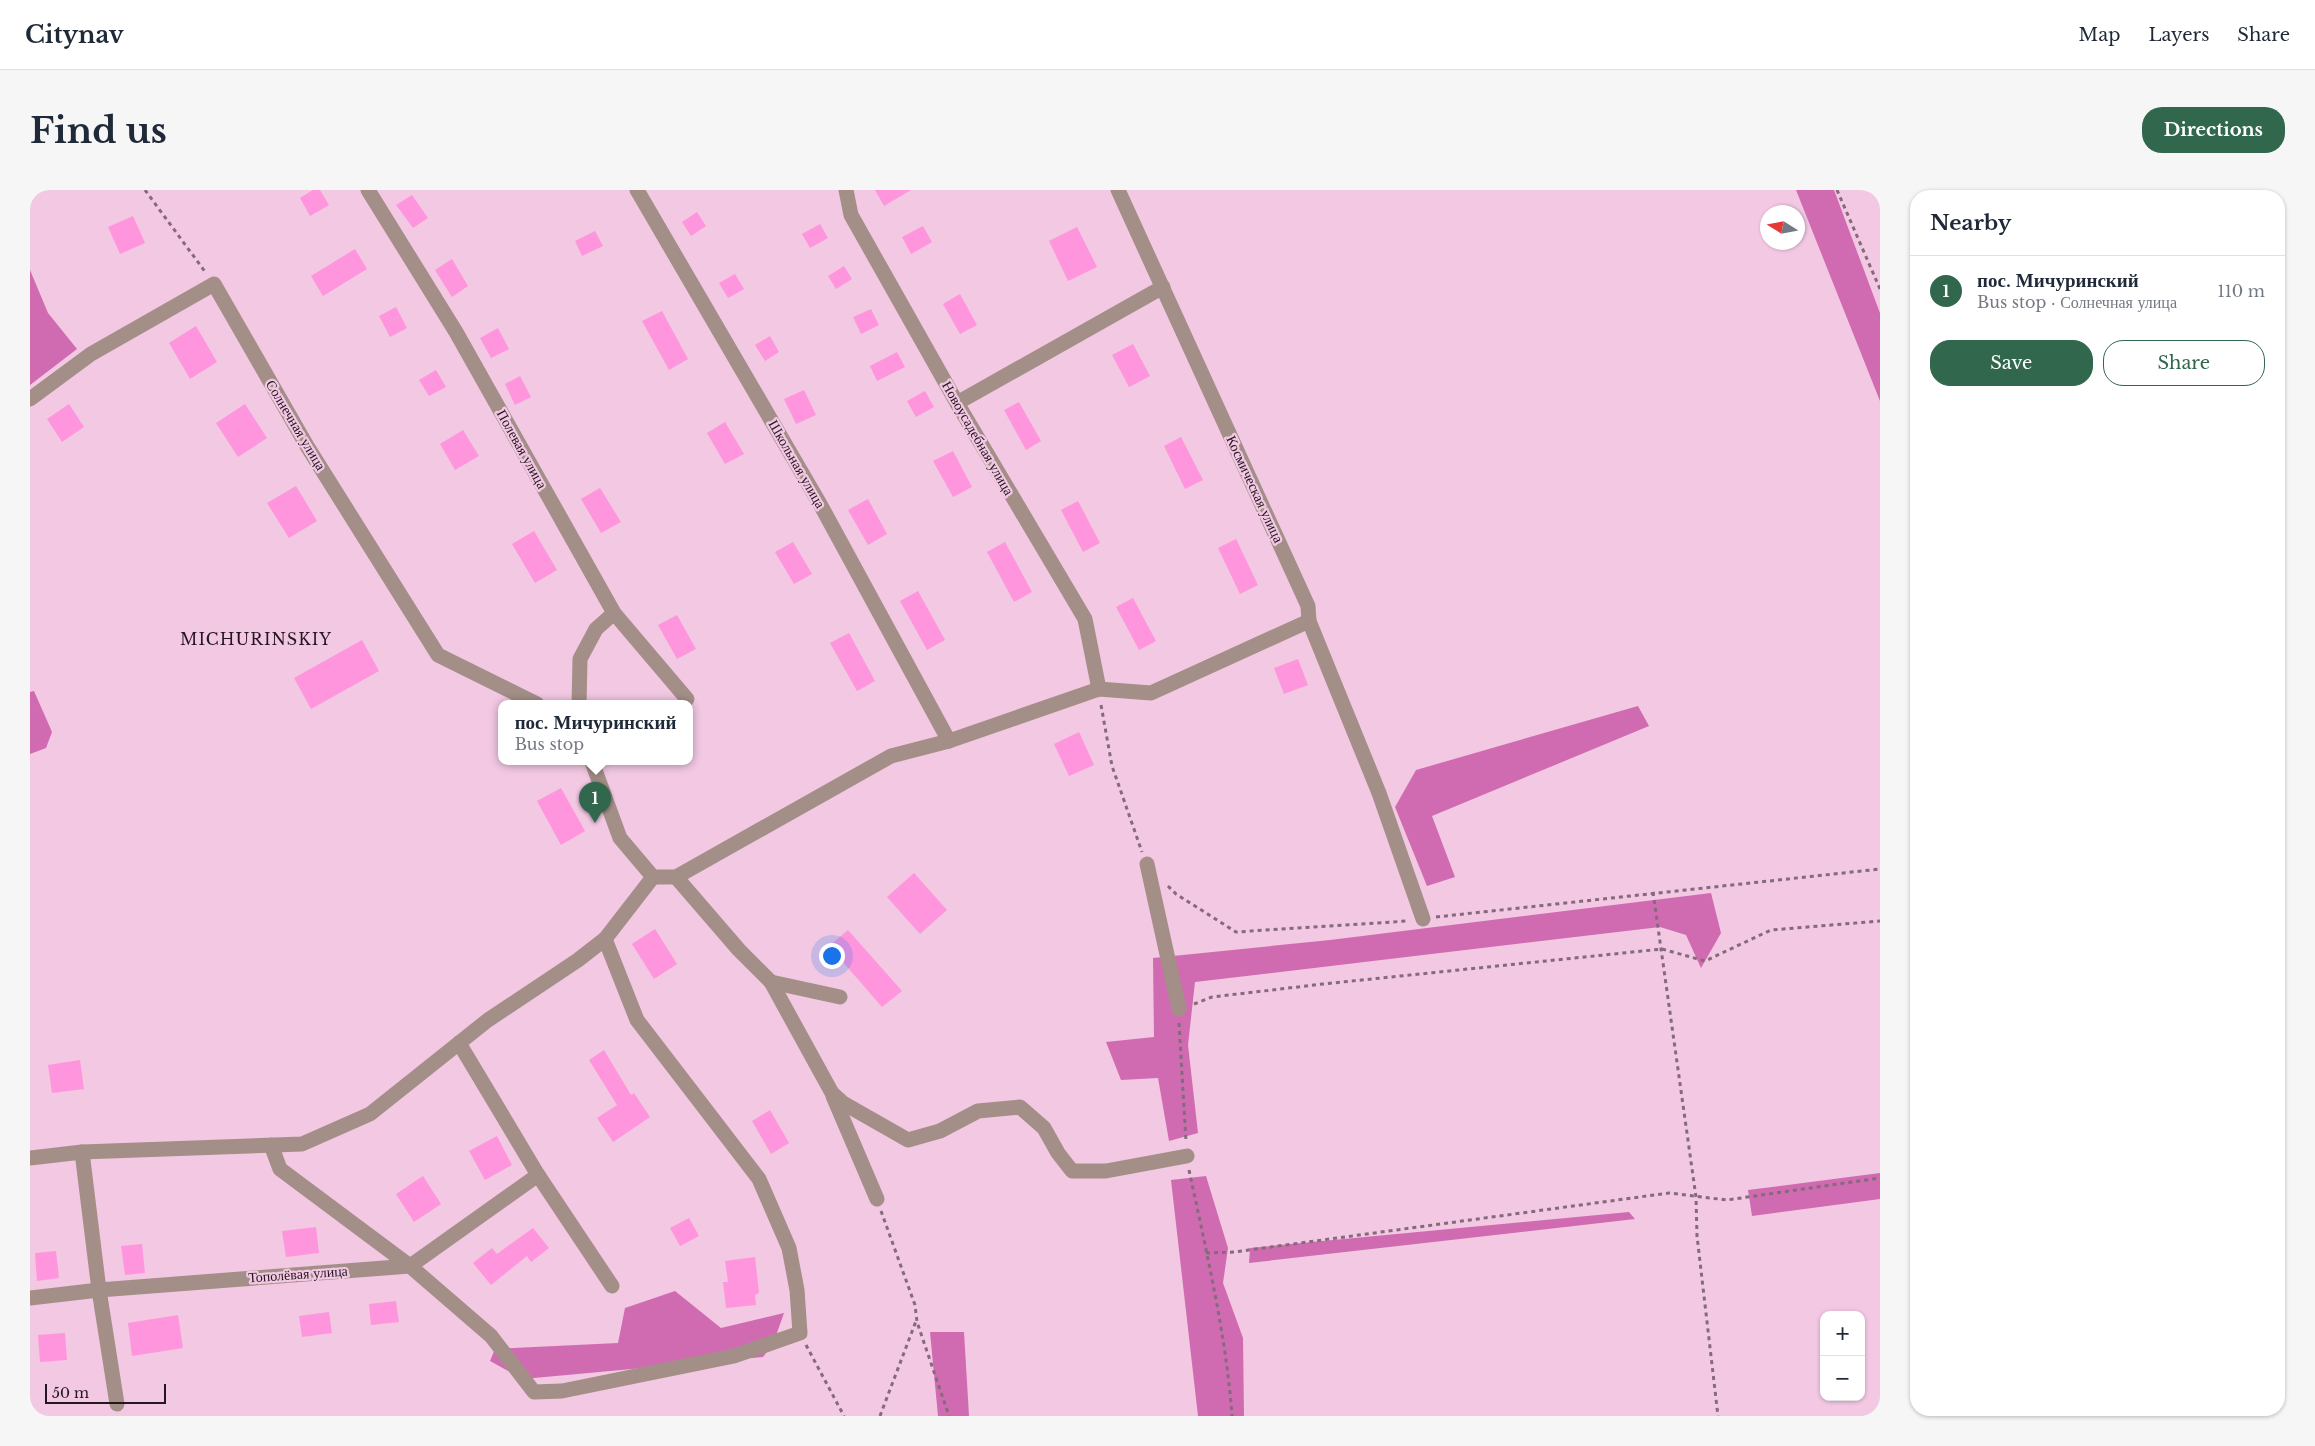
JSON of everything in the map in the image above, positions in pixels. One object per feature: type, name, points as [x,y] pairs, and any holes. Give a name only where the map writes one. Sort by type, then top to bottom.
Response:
[{"type":"street","name":"Полевая улица","points":[[368,190],[456,332],[614,613],[687,699]]},
{"type":"street","name":"Школьная улица","points":[[638,190],[820,504],[949,740]]},
{"type":"street","name":"Новоусадебная улица","points":[[846,190],[851,215],[957,403],[1085,619],[1099,689]]},
{"type":"street","name":"Космическая улица","points":[[1118,190],[1308,606],[1309,621],[1379,793],[1423,919]]},
{"type":"street","points":[[30,399],[91,354],[214,284]]},
{"type":"street","name":"Солнечная улица","points":[[214,284],[307,446],[438,655],[528,700]]},
{"type":"street","points":[[957,403],[1163,287]]},
{"type":"street","points":[[579,700],[580,659],[596,629],[614,613]]},
{"type":"street","points":[[593,765],[620,838],[654,877],[676,877],[891,756],[949,740],[1099,689],[1151,692],[1309,621]]},
{"type":"street","points":[[1147,864],[1179,1010]]},
{"type":"street","points":[[30,1158],[82,1152],[302,1144],[370,1114],[488,1020],[578,960],[605,939],[654,877]]},
{"type":"street","points":[[676,877],[739,950],[771,982],[832,1093],[877,1199]]},
{"type":"street","points":[[271,1145],[280,1169],[410,1266],[491,1336],[534,1392],[562,1391],[734,1356],[800,1333],[797,1290],[789,1248],[759,1179],[637,1020],[605,939]]},
{"type":"street","points":[[771,982],[840,997]]},
{"type":"street","points":[[459,1043],[538,1175],[612,1286]]},
{"type":"street","points":[[832,1093],[843,1103],[908,1140],[940,1131],[978,1110],[1020,1107],[1044,1128],[1058,1153],[1072,1171],[1106,1171],[1187,1156]]},
{"type":"street","points":[[82,1152],[99,1290],[118,1404]]},
{"type":"street","points":[[410,1266],[538,1175]]},
{"type":"street","name":"Тополёвая улица","points":[[30,1298],[99,1290],[410,1266]]},
{"type":"path","points":[[145,190],[214,284]]},
{"type":"path","points":[[1837,190],[1880,289]]},
{"type":"path","points":[[1099,689],[1112,766],[1147,864]]},
{"type":"path","points":[[1164,882],[1176,894],[1236,932],[1423,919],[1880,868]]},
{"type":"path","points":[[1653,892],[1696,1196],[1697,1236],[1718,1416]]},
{"type":"path","points":[[1232,1416],[1230,1390],[1187,1156],[1179,1048],[1179,1010],[1212,997],[1662,949],[1705,961],[1771,930],[1880,920]]},
{"type":"path","points":[[1206,1253],[1234,1252],[1669,1194],[1727,1200],[1880,1178]]},
{"type":"path","points":[[877,1199],[912,1296],[917,1319],[950,1416]]},
{"type":"path","points":[[880,1416],[917,1319]]},
{"type":"path","points":[[800,1333],[844,1416]]},
{"type":"shaded area","points":[[1796,190],[1834,190],[1880,313],[1880,401],[1805,213],[1805,205],[1802,205]]},
{"type":"shaded area","points":[[30,270],[48,313],[77,349],[30,385]]},
{"type":"shaded area","points":[[34,691],[52,732],[46,748],[30,754],[30,692]]},
{"type":"shaded area","points":[[1638,706],[1649,726],[1432,816],[1455,877],[1427,886],[1395,807],[1416,770]]},
{"type":"shaded area","points":[[1711,893],[1721,933],[1701,968],[1686,935],[1660,927],[1195,982],[1188,1045],[1198,1133],[1169,1141],[1158,1078],[1121,1080],[1106,1042],[1154,1037],[1153,958],[1330,940]]},
{"type":"shaded area","points":[[1880,1173],[1880,1199],[1752,1216],[1748,1190]]},
{"type":"shaded area","points":[[1206,1176],[1228,1248],[1223,1283],[1243,1338],[1244,1416],[1198,1416],[1171,1180]]},
{"type":"shaded area","points":[[1629,1212],[1635,1219],[1249,1263],[1250,1248]]},
{"type":"shaded area","points":[[675,1291],[721,1328],[784,1313],[773,1344],[763,1357],[523,1379],[490,1361],[495,1349],[618,1343],[625,1308]]},
{"type":"shaded area","points":[[930,1332],[964,1332],[969,1416],[938,1416]]},
{"type":"building","points":[[313,190],[320,190],[329,205],[310,216],[300,198]]},
{"type":"building","points":[[875,190],[911,190],[884,206]]},
{"type":"building","points":[[412,195],[428,218],[413,228],[396,205]]},
{"type":"building","points":[[697,212],[706,226],[691,236],[682,222]]},
{"type":"building","points":[[133,216],[145,243],[120,254],[108,227]]},
{"type":"building","points":[[820,224],[828,238],[810,248],[802,234]]},
{"type":"building","points":[[923,226],[932,242],[911,254],[902,237]]},
{"type":"building","points":[[1077,227],[1097,267],[1068,281],[1049,241]]},
{"type":"building","points":[[595,231],[603,246],[582,256],[575,241]]},
{"type":"building","points":[[355,249],[367,269],[323,296],[311,276]]},
{"type":"building","points":[[452,259],[468,286],[452,297],[435,270]]},
{"type":"building","points":[[844,266],[852,279],[836,289],[828,276]]},
{"type":"building","points":[[735,274],[744,289],[728,298],[719,283]]},
{"type":"building","points":[[960,294],[977,325],[960,334],[943,304]]},
{"type":"building","points":[[396,307],[407,328],[390,337],[379,316]]},
{"type":"building","points":[[871,309],[879,325],[861,334],[853,317]]},
{"type":"building","points":[[662,311],[688,359],[669,370],[642,321]]},
{"type":"building","points":[[196,326],[217,362],[190,379],[169,343]]},
{"type":"building","points":[[498,328],[509,349],[491,358],[480,338]]},
{"type":"building","points":[[770,336],[779,352],[765,361],[755,345]]},
{"type":"building","points":[[1133,344],[1150,376],[1129,387],[1112,355]]},
{"type":"building","points":[[897,352],[905,367],[877,381],[870,366]]},
{"type":"building","points":[[436,370],[446,387],[429,396],[419,380]]},
{"type":"building","points":[[520,376],[531,397],[515,405],[505,384]]},
{"type":"building","points":[[804,390],[816,415],[796,424],[784,399]]},
{"type":"building","points":[[925,391],[934,407],[916,417],[907,401]]},
{"type":"building","points":[[1019,402],[1041,441],[1026,450],[1004,410]]},
{"type":"building","points":[[69,404],[84,427],[62,442],[47,419]]},
{"type":"building","points":[[245,404],[267,438],[238,457],[216,423]]},
{"type":"building","points":[[725,422],[744,454],[725,464],[707,433]]},
{"type":"building","points":[[463,430],[479,456],[455,470],[440,444]]},
{"type":"building","points":[[1181,437],[1203,480],[1185,489],[1164,446]]},
{"type":"building","points":[[953,451],[972,487],[953,497],[933,461]]},
{"type":"building","points":[[296,486],[317,521],[289,538],[267,503]]},
{"type":"building","points":[[600,488],[621,522],[601,533],[581,499]]},
{"type":"building","points":[[868,499],[887,534],[868,545],[848,510]]},
{"type":"building","points":[[1078,501],[1100,543],[1083,552],[1061,510]]},
{"type":"building","points":[[534,531],[557,570],[535,583],[512,544]]},
{"type":"building","points":[[1236,539],[1258,585],[1240,594],[1218,548]]},
{"type":"building","points":[[793,542],[812,574],[794,584],[775,552]]},
{"type":"building","points":[[1005,542],[1032,592],[1014,602],[987,552]]},
{"type":"building","points":[[918,591],[945,640],[927,650],[900,601]]},
{"type":"building","points":[[1133,598],[1156,641],[1139,650],[1116,607]]},
{"type":"building","points":[[677,615],[696,649],[677,659],[658,625]]},
{"type":"building","points":[[849,633],[875,681],[857,691],[830,643]]},
{"type":"building","points":[[362,640],[379,671],[311,709],[294,678]]},
{"type":"building","points":[[1298,659],[1308,685],[1284,694],[1274,668]]},
{"type":"building","points":[[1079,732],[1094,765],[1069,776],[1054,744]]},
{"type":"building","points":[[561,788],[585,831],[561,845],[537,801]]},
{"type":"building","points":[[914,873],[947,910],[920,934],[887,897]]},
{"type":"building","points":[[655,929],[677,964],[654,979],[632,944]]},
{"type":"building","points":[[848,930],[902,991],[882,1007],[829,946]]},
{"type":"building","points":[[604,1050],[631,1095],[634,1093],[650,1117],[613,1142],[597,1118],[617,1105],[589,1060]]},
{"type":"building","points":[[80,1060],[84,1089],[52,1093],[48,1065]]},
{"type":"building","points":[[770,1110],[789,1143],[771,1154],[752,1121]]},
{"type":"building","points":[[497,1136],[512,1165],[485,1180],[469,1151]]},
{"type":"building","points":[[423,1176],[441,1204],[414,1222],[396,1194]]},
{"type":"building","points":[[689,1218],[699,1236],[680,1246],[670,1228]]},
{"type":"building","points":[[316,1227],[319,1253],[286,1257],[282,1231]]},
{"type":"building","points":[[533,1228],[549,1248],[531,1262],[527,1256],[491,1285],[473,1263],[492,1248],[497,1254]]},
{"type":"building","points":[[142,1244],[145,1273],[125,1275],[121,1246]]},
{"type":"building","points":[[56,1251],[59,1278],[37,1281],[35,1253]]},
{"type":"building","points":[[755,1257],[759,1293],[755,1295],[756,1305],[726,1308],[723,1282],[728,1282],[725,1261]]},
{"type":"building","points":[[396,1301],[399,1322],[371,1325],[369,1304]]},
{"type":"building","points":[[329,1312],[332,1333],[302,1337],[299,1316]]},
{"type":"building","points":[[178,1315],[183,1348],[132,1356],[128,1323]]},
{"type":"building","points":[[65,1333],[67,1360],[40,1362],[38,1335]]},
{"type":"place","name":"пос. Мичуринский","points":[[595,823]]},
{"type":"district","name":"MICHURINSKIY","points":[[256,639]]}]
